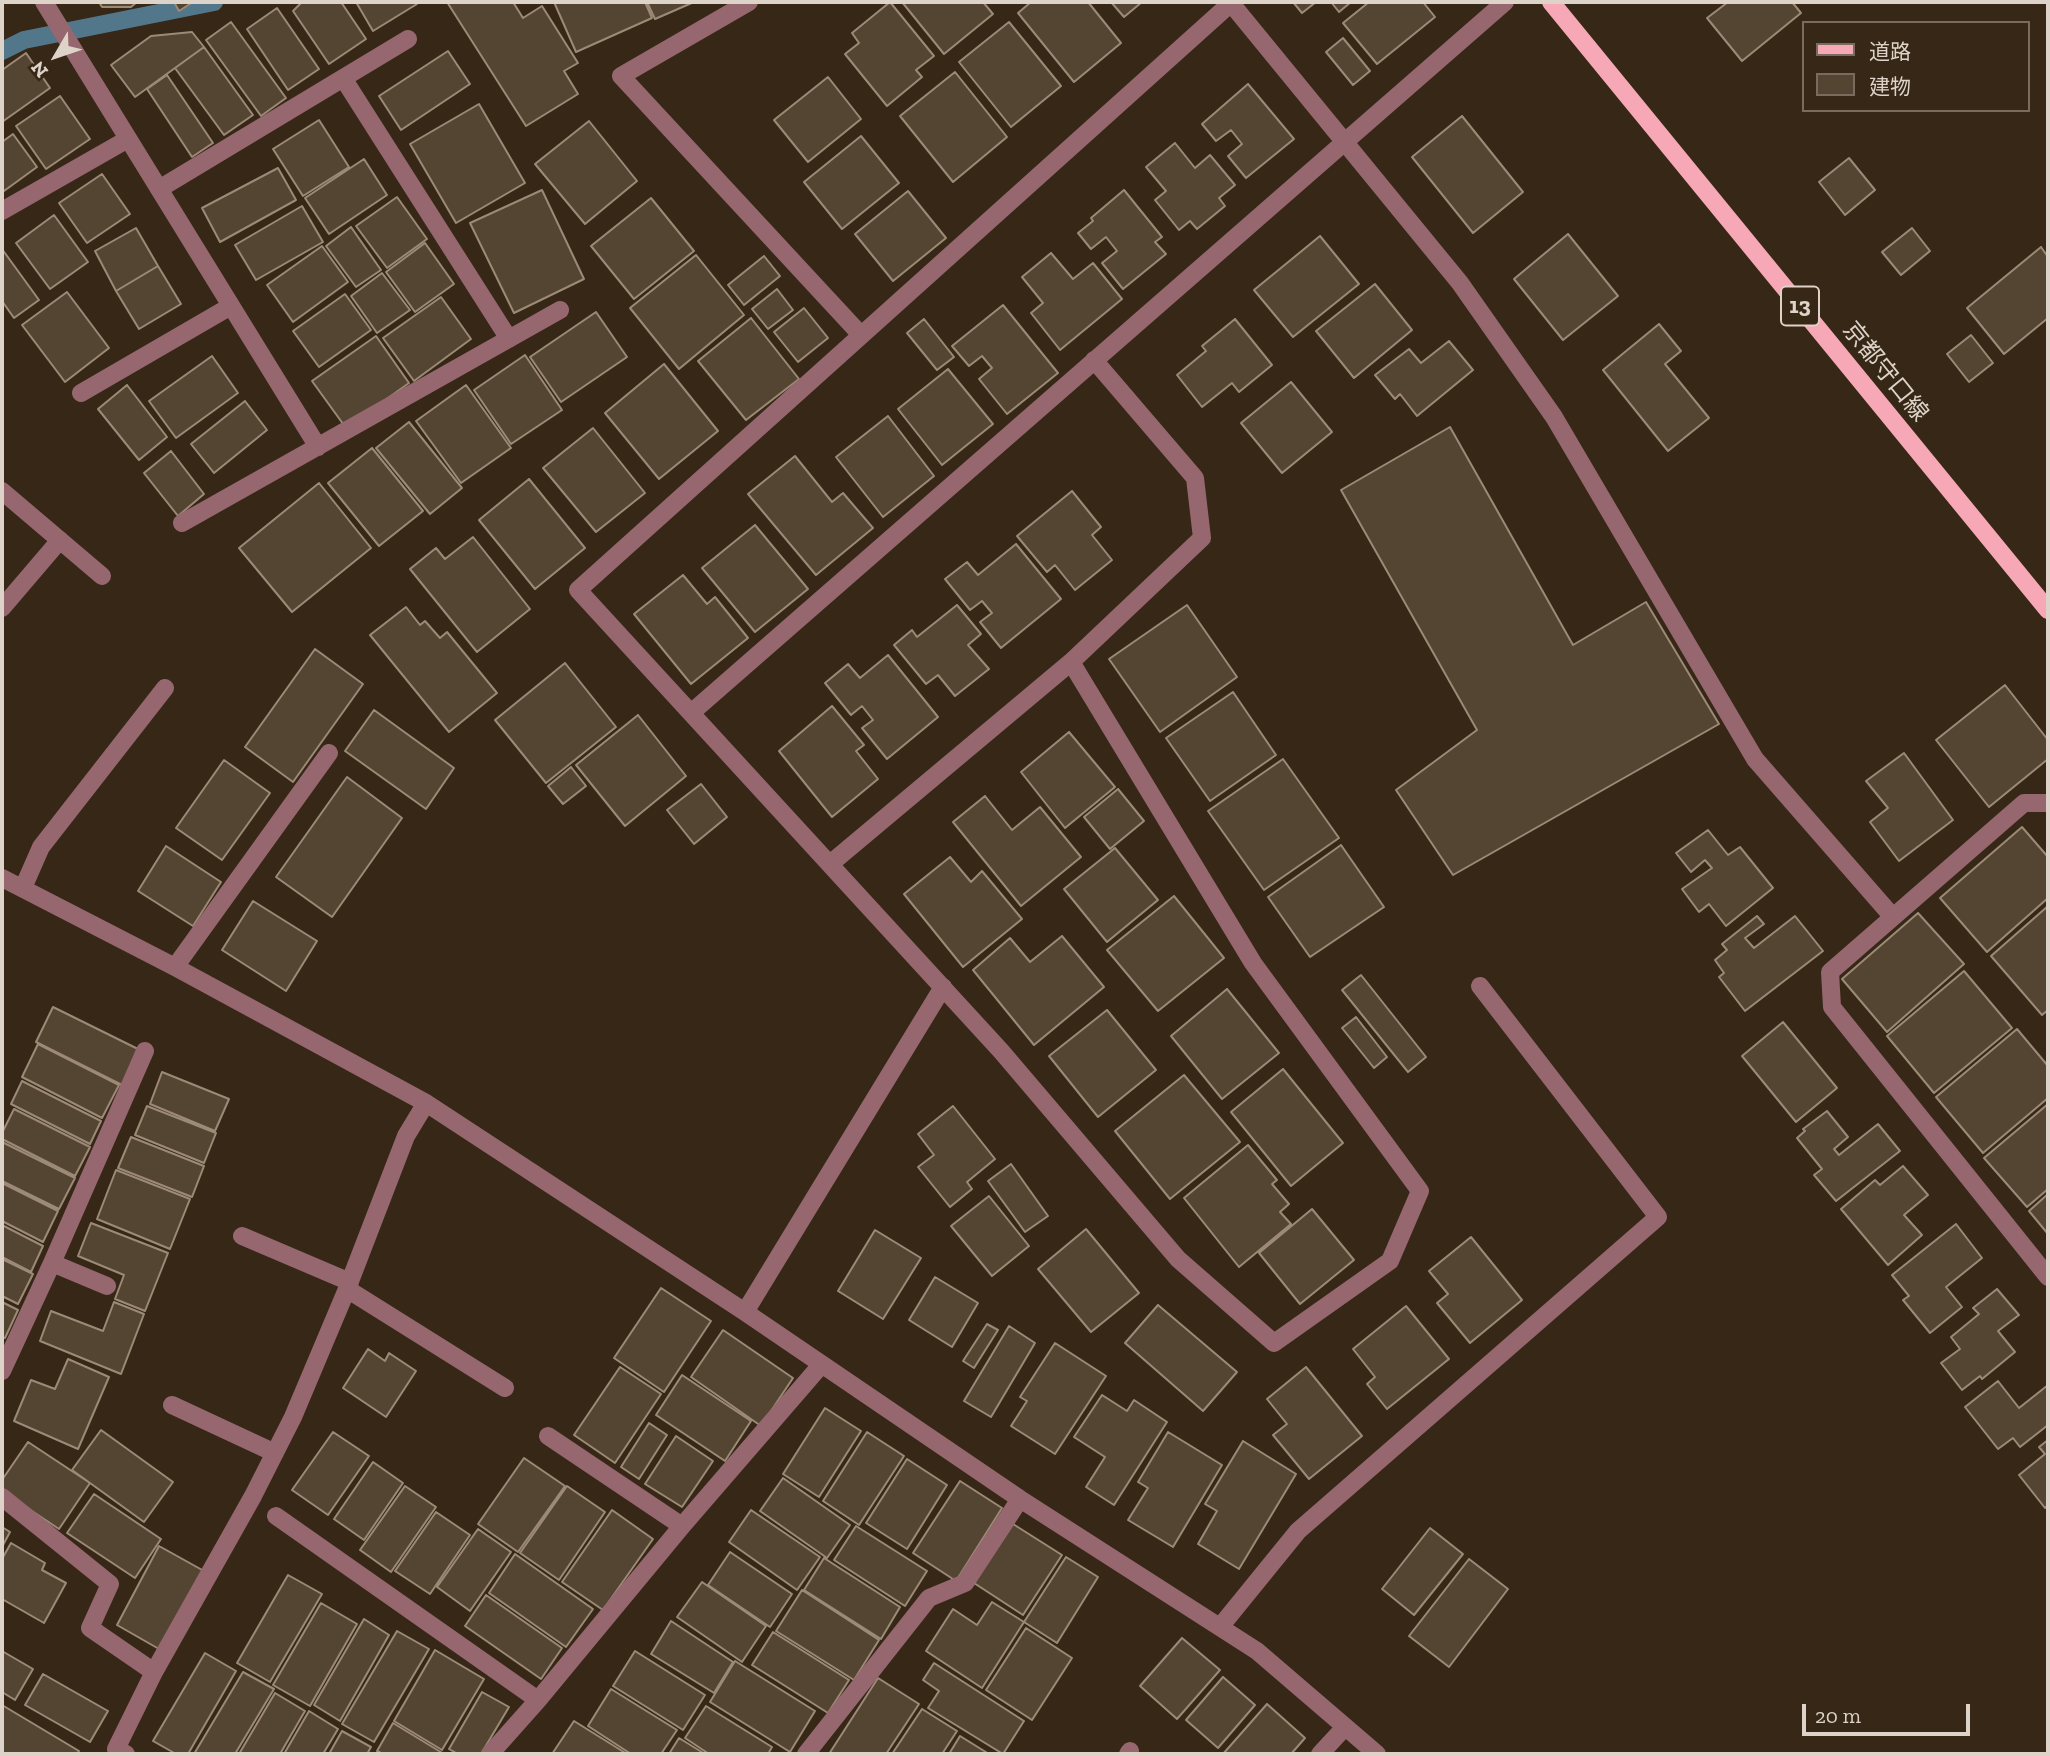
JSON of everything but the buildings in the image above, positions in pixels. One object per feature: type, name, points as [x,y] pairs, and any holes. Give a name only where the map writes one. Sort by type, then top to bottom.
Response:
[{"type":"main road","name":"京都守口線","points":[[1551,2],[2048,610]]},
{"type":"street","points":[[44,2],[318,447]]},
{"type":"street","points":[[749,2],[621,76],[861,335]]},
{"type":"street","points":[[691,713],[1505,2]]},
{"type":"street","points":[[1071,662],[1253,963],[1420,1191],[1390,1261],[1274,1343],[1178,1259],[1001,1051],[578,590],[1230,3],[1460,284],[1554,417],[1755,760],[1892,916]]},
{"type":"street","points":[[159,188],[408,39]]},
{"type":"street","points":[[343,78],[509,339]]},
{"type":"street","points":[[2,211],[128,139]]},
{"type":"street","points":[[81,393],[231,306]]},
{"type":"street","points":[[182,523],[560,310]]},
{"type":"street","points":[[830,864],[1071,662],[1202,538],[1195,478],[1094,360]]},
{"type":"street","points":[[2,491],[102,576]]},
{"type":"street","points":[[2,608],[60,540]]},
{"type":"street","points":[[23,888],[41,847],[165,688]]},
{"type":"street","points":[[175,967],[329,752]]},
{"type":"street","points":[[2048,803],[2024,803],[1830,972],[1832,1007],[2048,1277]]},
{"type":"street","points":[[2,878],[175,967],[426,1103],[745,1312],[1020,1499],[1258,1651],[1377,1754]]},
{"type":"street","points":[[1220,1627],[1298,1531],[1658,1217],[1480,986]]},
{"type":"street","points":[[745,1312],[943,987]]},
{"type":"street","points":[[2,1371],[145,1051]]},
{"type":"street","points":[[118,1752],[154,1672],[241,1519],[293,1417],[348,1286],[406,1136],[426,1103]]},
{"type":"street","points":[[242,1236],[348,1286],[505,1388]]},
{"type":"street","points":[[52,1264],[107,1286]]},
{"type":"street","points":[[490,1754],[821,1365]]},
{"type":"street","points":[[172,1405],[275,1453]]},
{"type":"street","points":[[548,1436],[682,1527]]},
{"type":"street","points":[[2,1497],[110,1584],[90,1628],[154,1672]]},
{"type":"street","points":[[806,1754],[929,1598],[965,1583],[1020,1499]]},
{"type":"street","points":[[276,1516],[538,1700]]},
{"type":"street","points":[[1320,1754],[1345,1727]]},
{"type":"waterway","points":[[2,51],[24,40],[214,2]]}]
